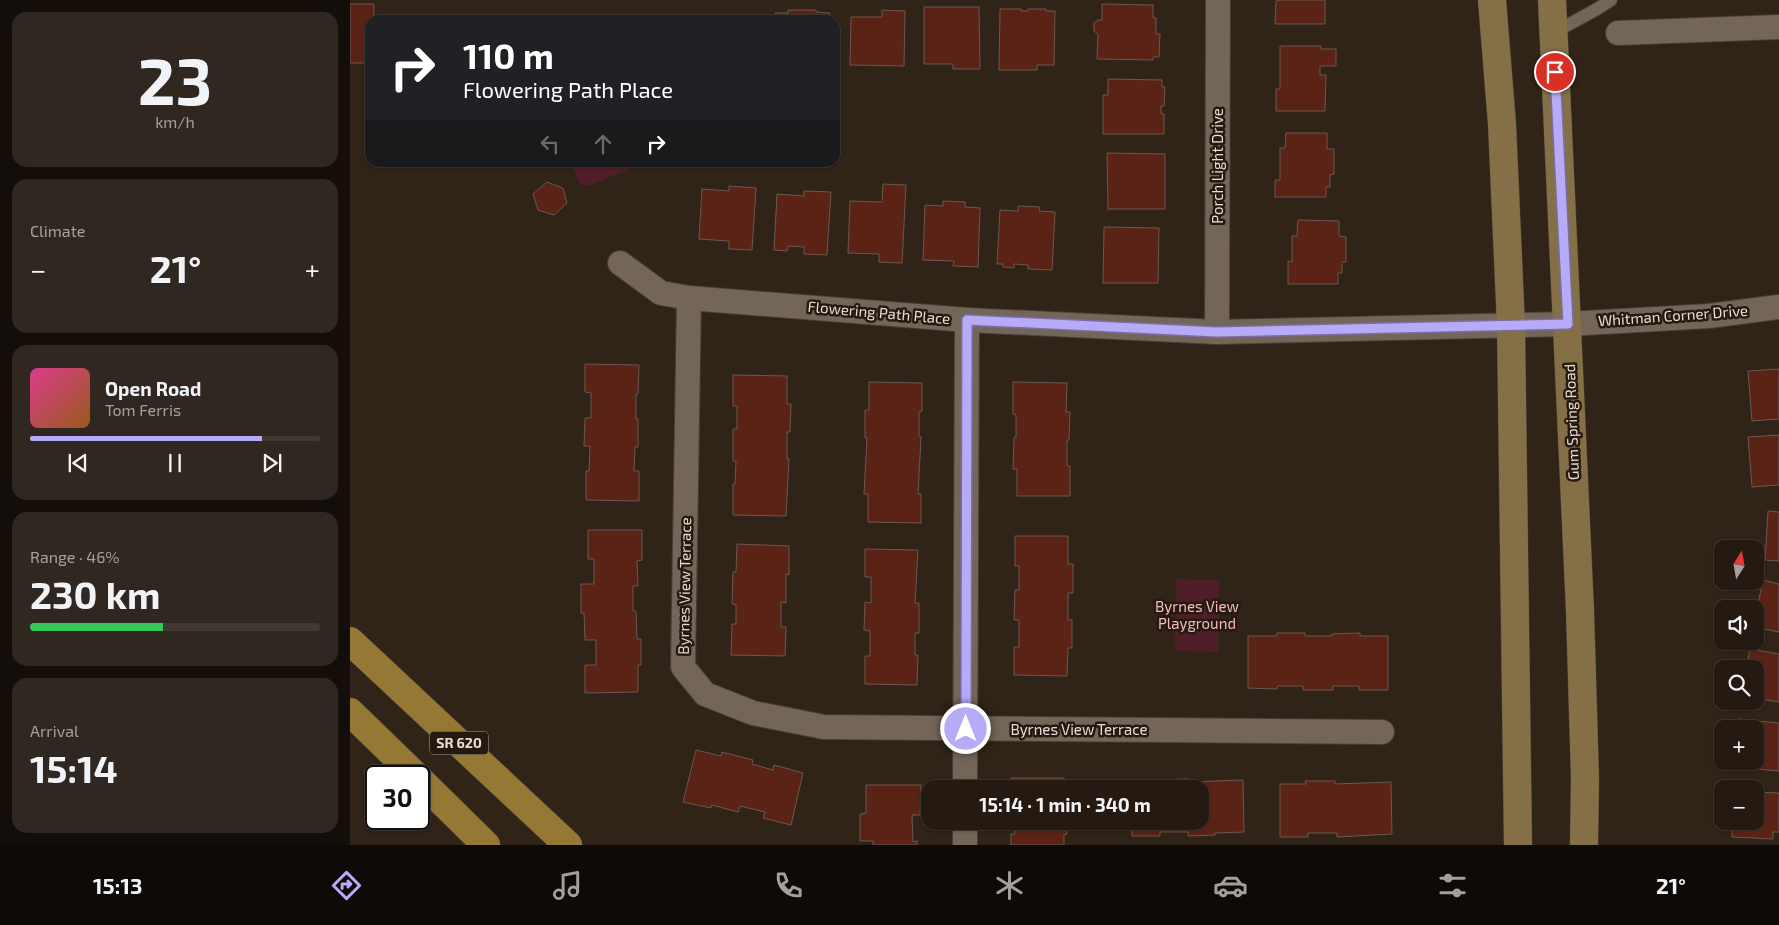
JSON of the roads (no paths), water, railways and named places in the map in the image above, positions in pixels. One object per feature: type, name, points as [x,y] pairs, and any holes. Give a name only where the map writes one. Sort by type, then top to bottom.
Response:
[{"type":"main road","points":[[1492,0],[1502,124],[1511,326],[1518,845]]},
{"type":"main road","name":"Gum Spring Road","points":[[1552,0],[1580,611],[1584,845]]},
{"type":"main road","name":"SR 620","points":[[350,641],[568,845]]},
{"type":"main road","points":[[350,712],[405,765]]},
{"type":"main road","points":[[430,790],[486,845]]},
{"type":"street","name":"Porch Light Drive","points":[[1217,332],[1218,0]]},
{"type":"street","points":[[1618,33],[1779,27]]},
{"type":"street","name":"Flowering Path Place","points":[[620,263],[661,293],[689,298],[967,320],[1217,332],[1568,324]]},
{"type":"street","name":"Byrnes View Terrace","points":[[689,298],[684,667],[705,694],[753,713],[824,727],[1382,732]]},
{"type":"street","name":"Whitman Corner Drive","points":[[1568,324],[1709,316],[1779,307]]},
{"type":"street","points":[[965,780],[967,320]]},
{"type":"street","points":[[965,830],[965,845]]},
{"type":"lane","points":[[1553,33],[1597,10],[1611,0]]},
{"type":"park label","name":"Byrnes View Playground","points":[[1197,616]]}]
